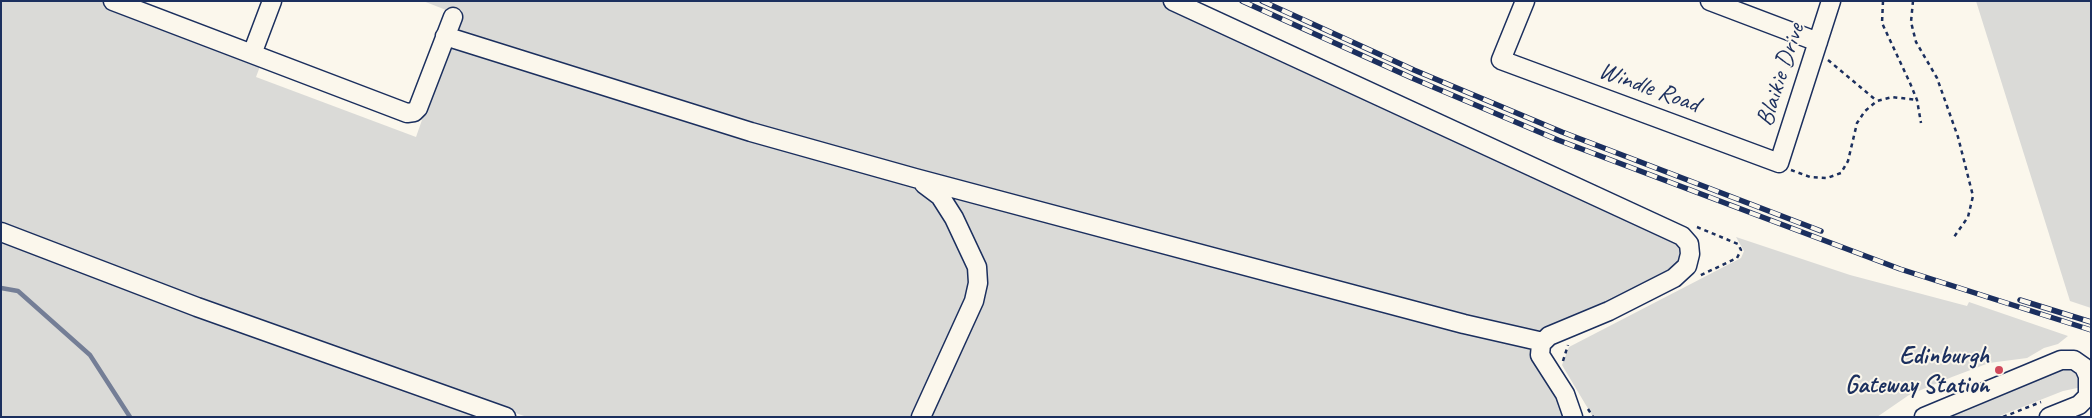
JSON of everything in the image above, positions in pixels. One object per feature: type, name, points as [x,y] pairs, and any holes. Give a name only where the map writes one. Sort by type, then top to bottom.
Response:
[{"type":"street","points":[[252,54],[272,1]]},
{"type":"street","points":[[1173,1],[1682,236],[1689,244],[1690,254],[1687,266],[1674,278],[1609,311],[1549,336],[1540,344],[1540,355],[1565,394],[1573,417]]},
{"type":"street","name":"Windle Road","points":[[1525,1],[1501,60],[1779,163]]},
{"type":"street","name":"Blaikie Drive","points":[[1779,163],[1824,47],[1831,1]]},
{"type":"street","points":[[116,2],[408,113],[414,112],[418,108],[453,17]]},
{"type":"street","points":[[1719,3],[1824,47]]},
{"type":"street","points":[[445,36],[751,132],[915,178],[1455,321],[1543,342]]},
{"type":"street","points":[[915,178],[931,188],[947,206],[977,267],[978,283],[974,301],[922,417]]},
{"type":"street","points":[[1,232],[197,307],[506,417]]},
{"type":"street","points":[[1924,417],[2061,360],[2074,360],[2084,368],[2088,376],[2088,396],[2079,405],[2050,417]]},
{"type":"path","points":[[1882,1],[1882,23],[1917,100],[1921,123]]},
{"type":"path","points":[[1913,1],[1911,22],[1916,42],[1937,78],[1958,137],[1973,196],[1968,217],[1954,238]]},
{"type":"path","points":[[1824,47],[1827,60],[1877,101]]},
{"type":"path","points":[[1779,163],[1787,169],[1810,177],[1827,178],[1841,173],[1848,161],[1857,123],[1865,111],[1877,101],[1892,97],[1917,100]]},
{"type":"path","points":[[1693,226],[1738,244],[1741,250],[1737,258],[1698,277]]},
{"type":"path","points":[[1562,365],[1567,346],[1576,341]]},
{"type":"path","points":[[1584,402],[1593,417]]},
{"type":"shaded area","points":[[1,1],[104,1],[262,61],[256,77],[416,137],[459,15],[423,1],[1162,1],[1358,97],[1676,240],[1684,253],[1673,274],[1536,338],[1570,417],[527,417],[357,359],[1,230]]},
{"type":"shaded area","points":[[1976,1],[2091,1],[2091,308],[2070,301]]},
{"type":"shaded area","points":[[1736,237],[1850,275],[1967,306],[1969,302],[2068,336],[2058,344],[2044,348],[2027,358],[1989,363],[1909,395],[1877,417],[1593,417],[1562,365],[1569,347],[1741,258],[1744,251]]},
{"type":"shaded area","points":[[1,238],[496,417],[1,417]]},
{"type":"shaded area","points":[[2063,365],[2078,371],[2082,387],[2063,391],[1997,417],[1935,417]]},
{"type":"waterway","points":[[1,288],[18,291],[90,355],[130,417]]},
{"type":"railway","points":[[1242,1],[1412,78],[1558,140],[1900,269],[2091,330]]},
{"type":"railway","points":[[1262,1],[1414,70],[1562,132],[1821,231]]},
{"type":"railway","points":[[2020,300],[2091,322]]},
{"type":"place","name":"Edinburgh Gateway Station","points":[[1999,370]]}]
